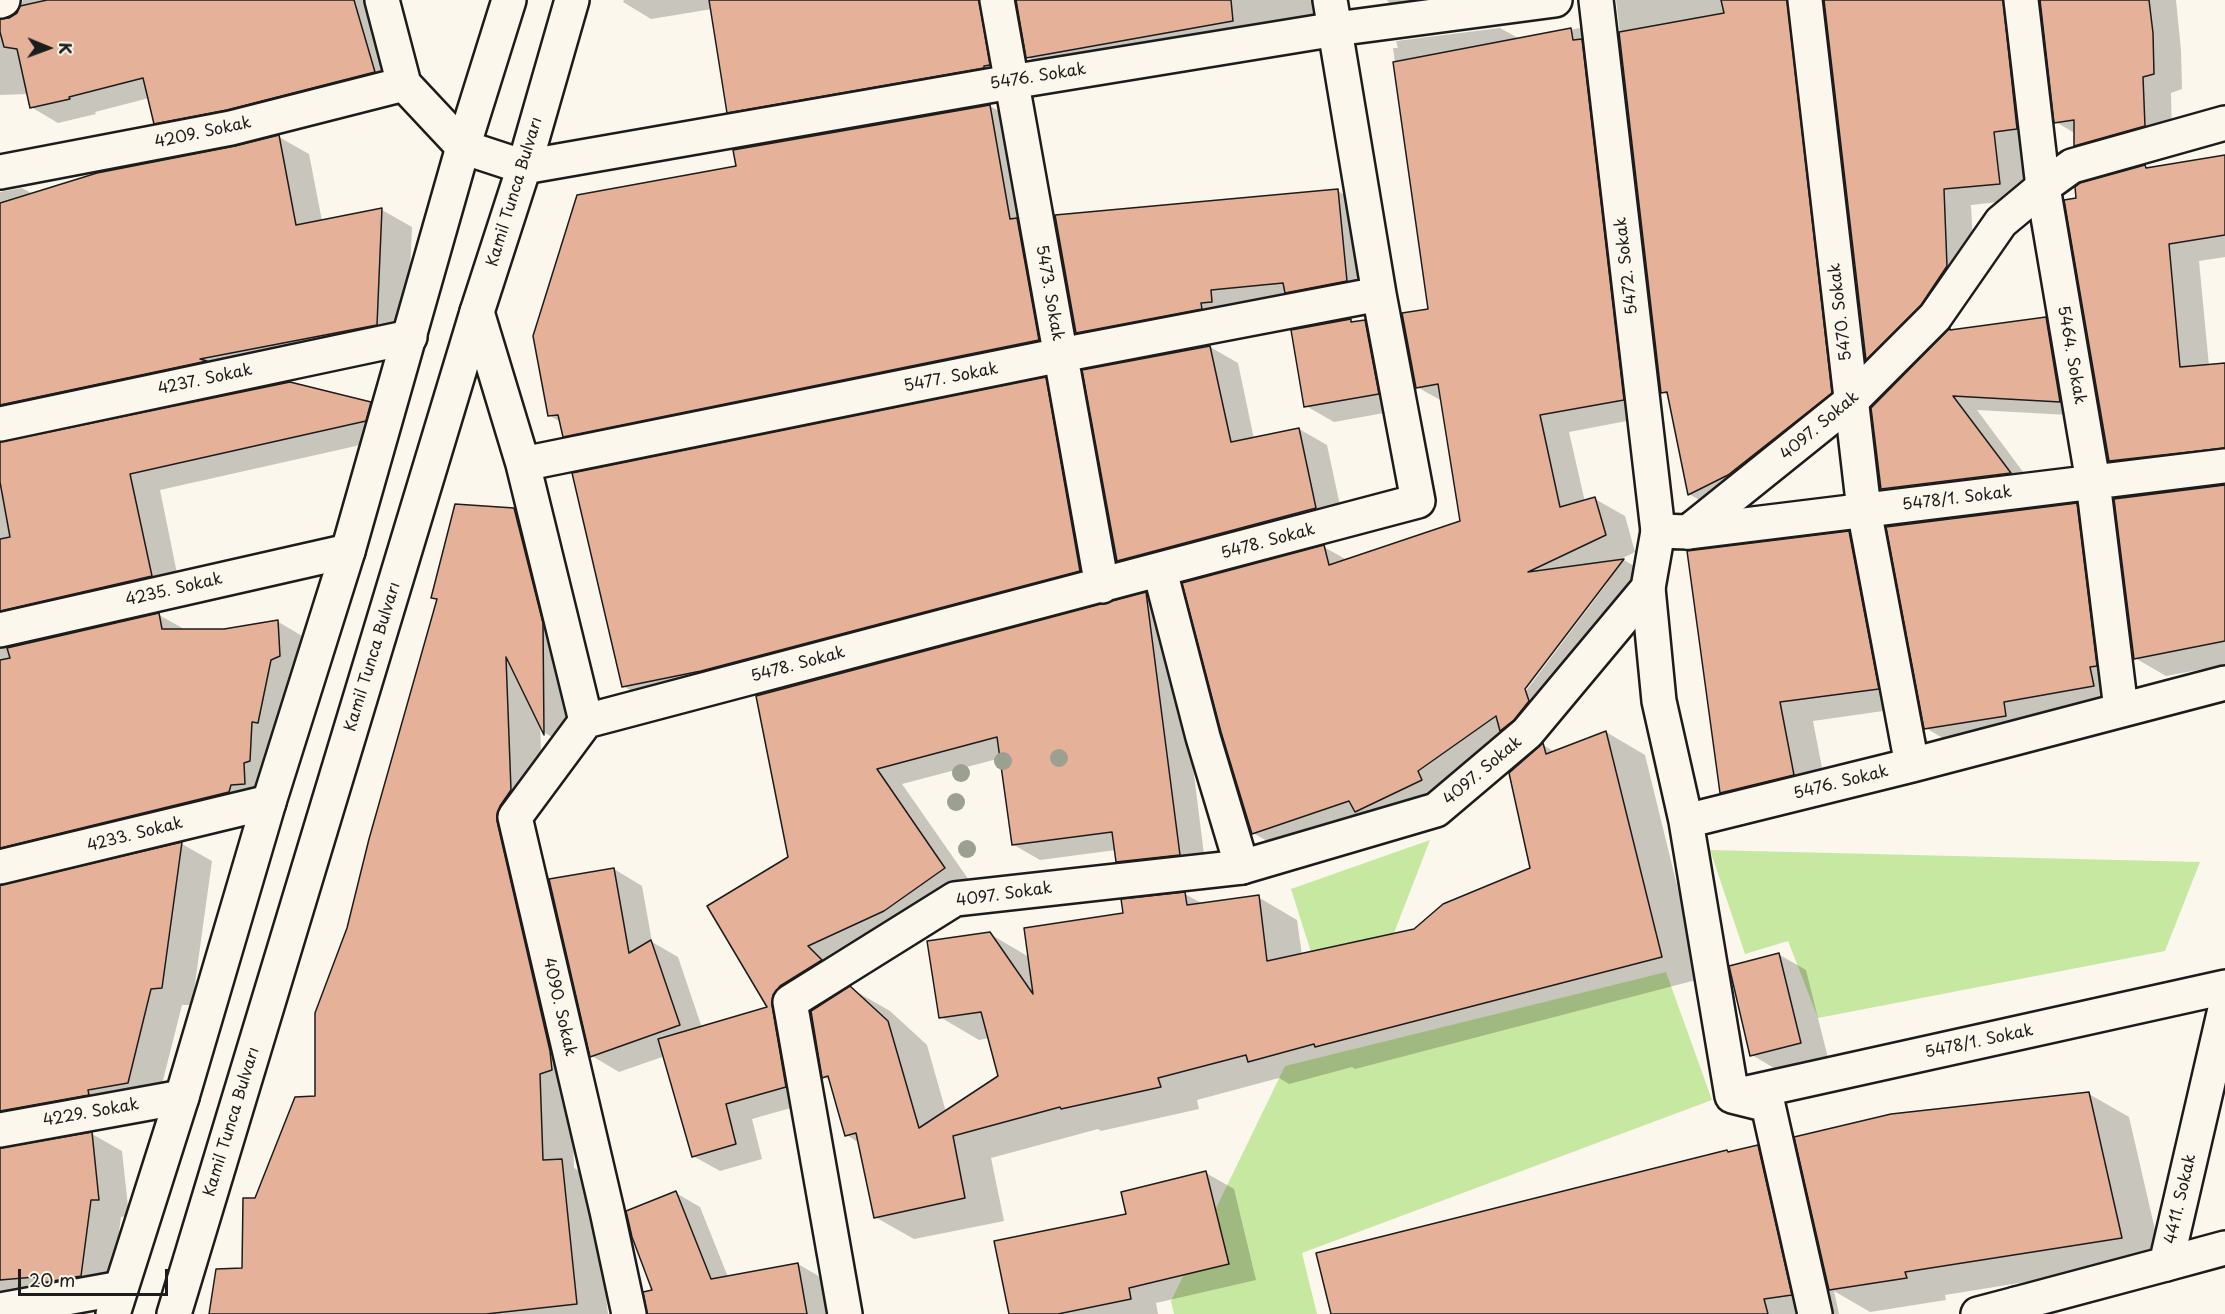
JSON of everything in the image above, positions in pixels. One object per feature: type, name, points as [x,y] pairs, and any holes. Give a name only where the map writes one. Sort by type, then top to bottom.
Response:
[{"type":"street","points":[[382,0],[404,84],[463,147],[524,167]]},
{"type":"street","points":[[0,1310],[117,1301],[182,1097],[269,802],[348,551],[463,147],[509,0]]},
{"type":"street","name":"Kamil Tunca Bulvarı","points":[[174,1314],[477,312],[524,167],[572,0]]},
{"type":"street","name":"5473. Sokak","points":[[997,0],[1102,586]]},
{"type":"street","name":"5476. Sokak","points":[[524,167],[1011,82],[1333,14],[1555,0]]},
{"type":"street","name":"5472. Sokak","points":[[1596,0],[1673,532]]},
{"type":"street","name":"5470. Sokak","points":[[1805,0],[1864,510],[1912,765]]},
{"type":"street","name":"5464. Sokak","points":[[2021,0],[2043,187],[2093,483],[2121,710]]},
{"type":"street","points":[[1333,14],[1379,294]]},
{"type":"street","name":"4209. Sokak","points":[[0,172],[231,128],[404,84]]},
{"type":"street","name":"4097. Sokak","points":[[845,1314],[790,1002],[955,899],[1242,867],[1436,810],[1527,733],[1648,588],[1673,532],[1851,401],[1935,317],[2001,222],[2072,166],[2225,123]]},
{"type":"street","name":"5477. Sokak","points":[[523,464],[1379,294]]},
{"type":"street","name":"5478. Sokak","points":[[586,721],[1418,501],[1379,294]]},
{"type":"street","points":[[477,312],[523,464],[586,721]]},
{"type":"street","name":"4237. Sokak","points":[[0,424],[410,337]]},
{"type":"street","name":"5478/1. Sokak","points":[[1673,532],[2225,466]]},
{"type":"street","name":"4235. Sokak","points":[[0,630],[348,551]]},
{"type":"street","points":[[1160,571],[1203,737],[1242,867]]},
{"type":"street","points":[[1648,588],[1659,701],[1686,821],[1732,1096],[1768,1105],[1815,1314]]},
{"type":"street","name":"5476. Sokak","points":[[1686,821],[1912,765],[2225,683]]},
{"type":"street","name":"4090. Sokak","points":[[586,721],[515,817],[608,1211],[629,1314]]},
{"type":"street","name":"4233. Sokak","points":[[0,867],[269,802]]},
{"type":"street","name":"5478/1. Sokak","points":[[1732,1096],[2225,987]]},
{"type":"street","name":"4411. Sokak","points":[[1978,1314],[2017,1309],[2166,1264],[2225,1009]]},
{"type":"street","name":"4229. Sokak","points":[[0,1130],[182,1097]]},
{"type":"street","points":[[2166,1264],[2225,1248]]},
{"type":"green space","points":[[1430,840],[1394,933],[1311,952],[1291,889]]},
{"type":"green space","points":[[1710,850],[2200,862],[2165,951],[1818,1018],[1788,941],[1745,954]]},
{"type":"green space","points":[[1666,972],[1712,1100],[1302,1253],[1317,1314],[1174,1314],[1171,1301],[1285,1066]]},
{"type":"building","points":[[47,0],[354,0],[375,72],[227,110],[154,124],[143,78],[30,108],[17,49],[4,47],[0,32],[0,19],[9,18],[17,13],[20,6]]},
{"type":"building","points":[[709,0],[979,0],[990,65],[984,68],[727,113]]},
{"type":"building","points":[[1016,0],[1231,0],[1233,21],[1026,58]]},
{"type":"building","points":[[1721,0],[1787,0],[1832,393],[1728,475],[1688,495],[1667,392],[1661,393],[1619,32],[1724,13]]},
{"type":"building","points":[[1824,0],[2003,0],[2017,129],[1994,132],[2000,184],[1944,189],[1947,266],[1921,305],[1866,360]]},
{"type":"building","points":[[2040,0],[2149,0],[2154,74],[2143,77],[2145,126],[2074,146],[2074,120],[2054,123]]},
{"type":"building","points":[[1571,28],[1573,40],[1582,39],[1624,400],[1540,415],[1560,507],[1595,497],[1606,535],[1528,572],[1624,559],[1525,689],[1529,701],[1514,720],[1500,731],[1496,716],[1418,771],[1422,780],[1355,812],[1349,801],[1252,834],[1221,732],[1182,583],[1324,545],[1329,565],[1460,521],[1438,384],[1416,388],[1402,313],[1428,309],[1393,62]]},
{"type":"building","points":[[990,105],[1010,219],[1017,218],[1039,340],[563,437],[558,415],[548,416],[533,336],[577,195],[736,166],[733,150]]},
{"type":"building","points":[[279,135],[296,225],[382,208],[377,325],[200,359],[207,361],[0,405],[0,203],[97,173]]},
{"type":"building","points":[[2225,155],[2225,235],[2169,244],[2180,367],[2225,363],[2225,448],[2109,461],[2064,200],[2076,198],[2075,187],[2080,183],[2145,165],[2146,168]]},
{"type":"building","points":[[1338,189],[1347,281],[1285,293],[1283,283],[1211,290],[1212,302],[1201,303],[1202,309],[1076,333],[1055,215]]},
{"type":"building","points":[[2046,317],[2060,402],[1953,396],[2011,473],[1881,489],[1871,408],[1950,328],[1950,330]]},
{"type":"building","points":[[1351,319],[1351,322],[1365,320],[1379,394],[1304,407],[1291,330]]},
{"type":"building","points":[[1210,346],[1231,442],[1299,428],[1316,508],[1117,561],[1082,370]]},
{"type":"building","points":[[1046,377],[1080,571],[701,671],[622,687],[572,473]]},
{"type":"building","points":[[290,382],[371,402],[366,421],[130,474],[152,576],[0,611],[0,539],[10,537],[0,482],[0,442]]},
{"type":"building","points":[[2225,485],[2225,641],[2134,659],[2114,499]]},
{"type":"building","points":[[2077,503],[2097,666],[2090,667],[2094,686],[2004,702],[2006,716],[1924,729],[1886,527]]},
{"type":"building","points":[[455,504],[514,508],[543,623],[544,735],[506,657],[511,790],[500,806],[497,821],[550,1051],[552,1070],[540,1074],[543,1160],[562,1159],[577,1304],[486,1314],[209,1314],[216,1269],[242,1268],[243,1198],[255,1198],[295,1097],[315,1096],[315,1013],[347,928],[369,839],[437,599],[431,598]]},
{"type":"building","points":[[1849,531],[1879,689],[1780,702],[1794,775],[1720,793],[1687,551]]},
{"type":"building","points":[[1146,592],[1180,855],[1116,862],[1112,832],[1012,845],[997,737],[877,769],[945,868],[884,911],[808,946],[822,960],[780,986],[773,995],[772,1005],[786,1087],[726,1104],[736,1144],[692,1157],[658,1039],[767,1007],[707,906],[788,857],[756,696]]},
{"type":"building","points":[[159,613],[162,629],[224,629],[278,620],[280,656],[271,660],[258,723],[252,722],[250,761],[244,763],[245,784],[231,785],[229,792],[0,848],[0,660],[10,658],[7,648]]},
{"type":"building","points":[[1606,731],[1662,957],[1315,1047],[1314,1044],[1248,1062],[1246,1055],[1158,1078],[1161,1087],[1061,1109],[1060,1107],[953,1136],[965,1198],[874,1218],[856,1133],[845,1136],[828,1076],[822,1078],[811,1011],[850,986],[888,1021],[919,1128],[998,1076],[981,1012],[939,1018],[927,941],[990,932],[1033,994],[1024,928],[1123,913],[1121,899],[1185,892],[1187,905],[1259,895],[1267,961],[1414,929],[1443,904],[1530,868],[1509,773],[1543,743],[1546,754]]},
{"type":"building","points":[[182,842],[162,988],[151,989],[128,1083],[88,1090],[89,1095],[0,1111],[0,885]]},
{"type":"building","points":[[614,868],[629,953],[651,940],[680,1025],[590,1057],[549,879]]},
{"type":"building","points":[[1779,953],[1801,1043],[1750,1056],[1729,966]]},
{"type":"building","points":[[2089,1092],[2122,1238],[1905,1272],[1907,1278],[1829,1290],[1794,1137],[1891,1114]]},
{"type":"building","points":[[92,1132],[99,1200],[91,1200],[81,1276],[36,1284],[35,1277],[0,1280],[0,1148]]},
{"type":"building","points":[[1758,1145],[1792,1295],[1764,1299],[1768,1314],[1331,1314],[1316,1253],[1727,1150],[1728,1152]]},
{"type":"building","points":[[1206,1171],[1229,1264],[1129,1288],[1131,1299],[1058,1314],[1009,1314],[994,1241],[1126,1214],[1121,1192]]},
{"type":"building","points":[[676,1191],[711,1279],[798,1263],[807,1314],[647,1314],[643,1292],[652,1290],[632,1237],[626,1211]]}]
